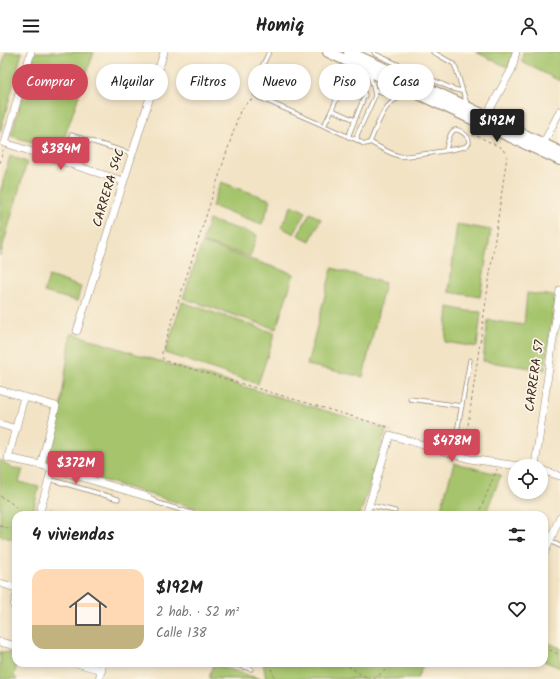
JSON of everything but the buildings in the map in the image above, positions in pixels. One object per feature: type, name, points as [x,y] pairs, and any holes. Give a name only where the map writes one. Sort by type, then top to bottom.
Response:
[{"type":"main road","points":[[328,52],[354,64]]},
{"type":"main road","points":[[348,52],[468,107],[484,120],[560,160]]},
{"type":"main road","points":[[434,100],[560,152]]},
{"type":"street","points":[[31,52],[5,143],[124,180]]},
{"type":"street","name":"CARRERA 54C","points":[[77,331],[164,52]]},
{"type":"street","points":[[484,120],[512,69],[516,52]]},
{"type":"street","points":[[543,144],[560,111]]},
{"type":"street","name":"CARRERA 57","points":[[536,459],[560,290]]},
{"type":"street","points":[[0,390],[56,406],[41,465]]},
{"type":"street","points":[[24,397],[8,458],[52,468],[148,497]]},
{"type":"street","points":[[0,424],[16,429]]},
{"type":"street","points":[[367,511],[390,432],[470,459],[508,464]]},
{"type":"street","points":[[40,511],[52,468]]},
{"type":"street","points":[[548,472],[560,476]]},
{"type":"street","points":[[548,545],[560,517]]},
{"type":"street","points":[[0,583],[12,587]]},
{"type":"street","points":[[0,642],[12,645]]},
{"type":"street","points":[[99,679],[102,667]]},
{"type":"lane","points":[[263,64],[269,52]]},
{"type":"lane","points":[[374,52],[405,68],[461,91]]},
{"type":"lane","points":[[433,52],[454,64],[462,85],[461,91],[468,107]]},
{"type":"lane","points":[[358,141],[358,135],[376,96],[370,76]]},
{"type":"lane","points":[[324,126],[343,86],[350,84],[363,90],[366,94],[348,137]]},
{"type":"lane","points":[[374,89],[378,91]]},
{"type":"lane","points":[[265,100],[348,137],[365,144],[370,142],[397,156],[402,157],[446,150],[466,146],[470,141],[467,135],[457,130],[454,131],[446,150]]},
{"type":"lane","points":[[370,142],[388,105],[396,100]]},
{"type":"lane","points":[[332,110],[355,120]]},
{"type":"lane","points":[[71,135],[132,154]]},
{"type":"lane","points":[[453,454],[470,360]]},
{"type":"lane","points":[[410,399],[462,406]]},
{"type":"lane","points":[[49,479],[118,499]]},
{"type":"lane","points":[[148,497],[158,503],[185,511]]},
{"type":"lane","points":[[369,505],[395,511]]},
{"type":"lane","points":[[550,541],[560,546]]},
{"type":"lane","points":[[244,667],[251,669]]},
{"type":"path","points":[[253,100],[249,101],[240,111],[162,352],[162,357],[165,361],[390,432]]},
{"type":"path","points":[[442,443],[455,445],[462,441],[467,432],[507,156],[502,148],[475,135],[467,135]]},
{"type":"path","points":[[0,163],[5,143]]},
{"type":"path","points":[[480,511],[500,463]]},
{"type":"path","points":[[0,496],[20,511]]},
{"type":"path","points":[[0,526],[12,529]]},
{"type":"path","points":[[548,649],[560,655]]},
{"type":"path","points":[[270,667],[275,679]]},
{"type":"path","points":[[350,667],[369,679]]},
{"type":"path","points":[[374,679],[389,667]]},
{"type":"green space","points":[[6,52],[22,52],[19,64],[12,64],[12,89],[0,133],[0,73]]},
{"type":"green space","points":[[35,52],[94,52],[88,69],[88,64],[32,64]]},
{"type":"green space","points":[[476,52],[513,52],[513,57],[507,67]]},
{"type":"green space","points":[[523,52],[560,52],[560,81],[522,62]]},
{"type":"green space","points":[[21,100],[77,100],[60,150],[11,136]]},
{"type":"green space","points":[[10,156],[27,162],[0,256],[0,193]]},
{"type":"green space","points":[[221,182],[271,200],[262,224],[212,206]]},
{"type":"green space","points":[[292,205],[306,212],[294,234],[281,227]]},
{"type":"green space","points":[[310,213],[321,219],[310,241],[298,235]]},
{"type":"green space","points":[[209,220],[257,235],[250,257],[202,242]]},
{"type":"green space","points":[[457,224],[491,230],[480,297],[449,292]]},
{"type":"green space","points":[[202,243],[294,274],[276,329],[183,298]]},
{"type":"green space","points":[[332,268],[385,283],[363,377],[307,365]]},
{"type":"green space","points":[[49,276],[81,287],[77,301],[44,292]]},
{"type":"green space","points":[[527,293],[555,296],[545,370],[483,361],[488,320],[524,325]]},
{"type":"green space","points":[[182,302],[275,333],[258,384],[165,353]]},
{"type":"green space","points":[[448,307],[481,312],[477,347],[445,342]]},
{"type":"green space","points":[[71,333],[161,362],[387,429],[361,511],[206,511],[45,463],[60,411]]},
{"type":"green space","points":[[0,460],[13,468],[23,469],[19,482],[39,487],[33,511],[12,511],[12,539],[0,536]]},
{"type":"green space","points":[[454,463],[501,475],[487,511],[440,511]]},
{"type":"green space","points":[[548,643],[560,648],[560,668],[548,663]]},
{"type":"green space","points":[[0,652],[12,653],[12,667],[16,667],[14,676],[17,679],[0,679]]},
{"type":"green space","points":[[212,667],[222,667],[260,679],[209,679]]},
{"type":"green space","points":[[264,667],[422,667],[417,679],[266,679]]}]
